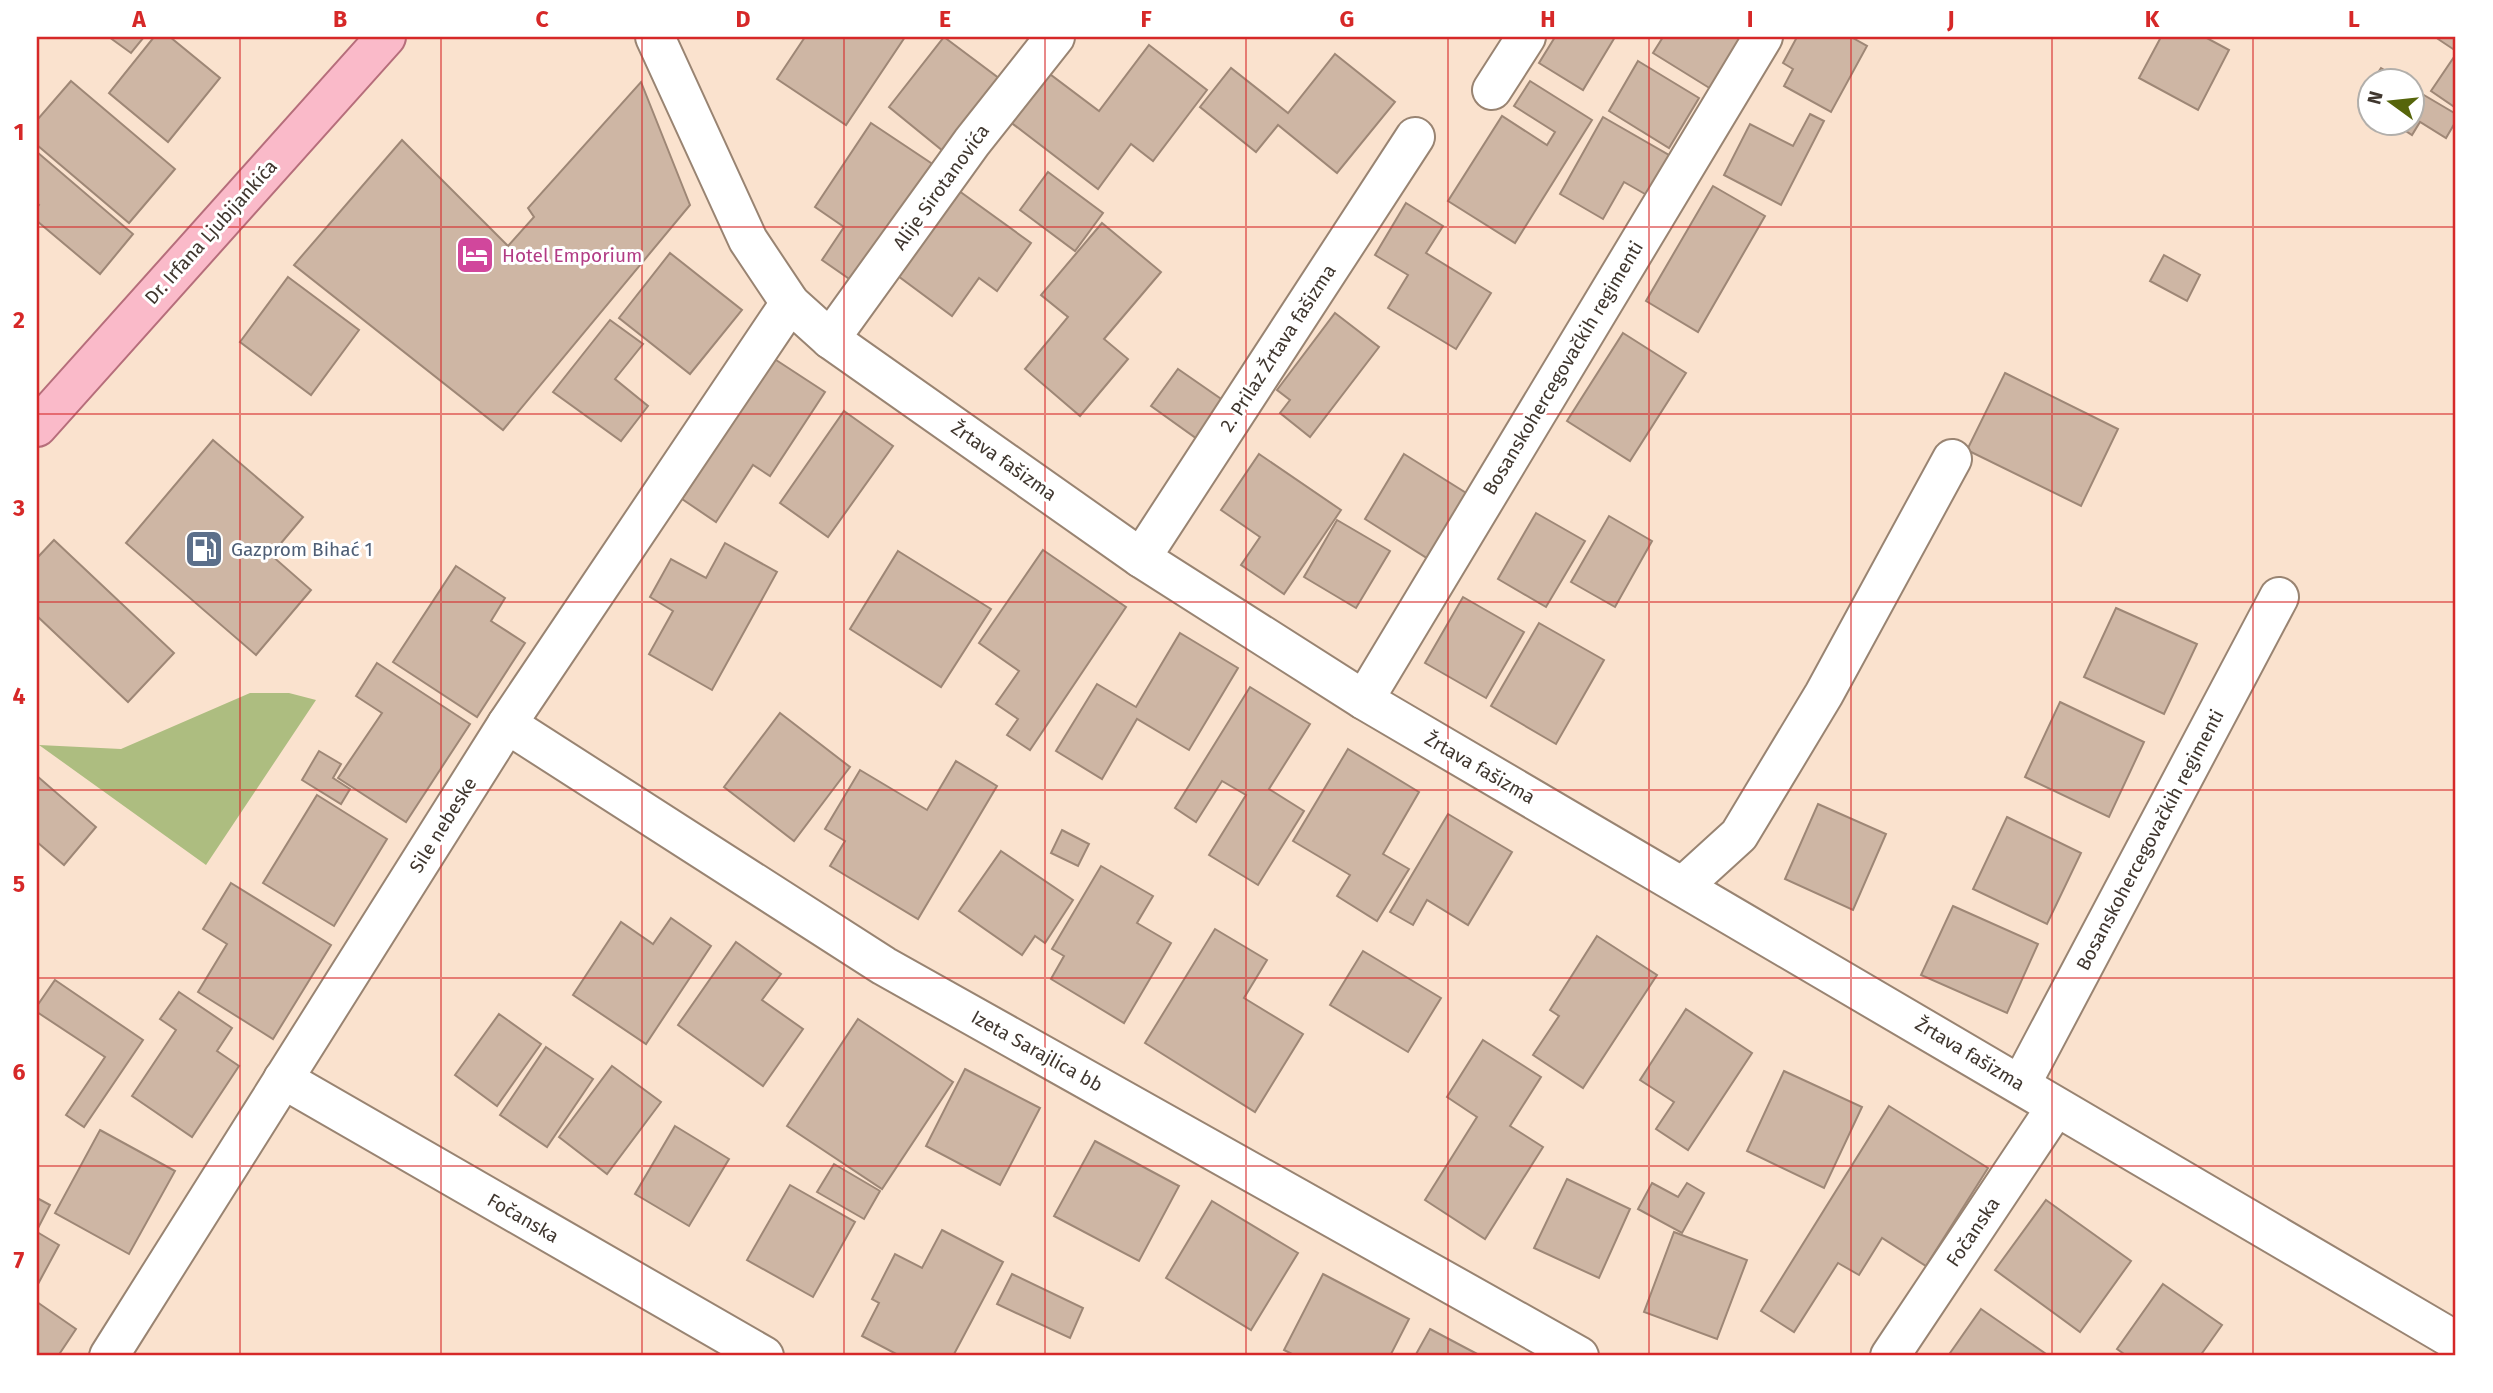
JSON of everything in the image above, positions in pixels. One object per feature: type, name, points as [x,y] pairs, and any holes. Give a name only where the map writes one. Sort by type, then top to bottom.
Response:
[{"type":"main road","name":"Dr. Irfana Ljubijankića","points":[[37,428],[386,37]]},
{"type":"street","name":"Žrtava fašizma","points":[[655,37],[748,240],[790,303],[830,339],[1141,558],[1364,700],[2456,1341]]},
{"type":"street","name":"Alije Sirotanovića","points":[[830,339],[972,142],[1055,37]]},
{"type":"street","points":[[1492,90],[1526,37]]},
{"type":"street","name":"Bosanskohercegovačkih regimenti","points":[[1364,700],[1763,37]]},
{"type":"street","name":"2. Prilaz Žrtava fašizma","points":[[1141,558],[1415,137]]},
{"type":"street","name":"Sile nebeske","points":[[109,1356],[507,724],[790,303]]},
{"type":"street","points":[[1683,886],[1739,835],[1824,694],[1952,459]]},
{"type":"street","name":"Bosanskohercegovačkih regimenti","points":[[2021,1084],[2279,597]]},
{"type":"street","name":"Izeta Sarajlica bb","points":[[507,724],[884,966],[1579,1356]]},
{"type":"street","name":"Fočanska","points":[[283,1079],[764,1356]]},
{"type":"street","name":"Fočanska","points":[[1890,1356],[2056,1107]]},
{"type":"green space","points":[[250,693],[289,693],[316,700],[206,865],[39,745],[121,749]]},
{"type":"building","points":[[109,37],[144,37],[131,53]]},
{"type":"building","points":[[154,37],[170,37],[220,78],[168,142],[109,93]]},
{"type":"building","points":[[805,37],[905,37],[846,125],[777,79]]},
{"type":"building","points":[[944,37],[1000,79],[943,151],[889,107]]},
{"type":"building","points":[[1555,37],[1615,37],[1583,90],[1539,63]]},
{"type":"building","points":[[1663,37],[1745,37],[1711,89],[1653,53]]},
{"type":"building","points":[[1797,37],[1851,37],[1867,46],[1831,112],[1784,86],[1793,69],[1783,63]]},
{"type":"building","points":[[2161,37],[2205,37],[2229,50],[2198,110],[2139,78]]},
{"type":"building","points":[[2456,37],[2456,51],[2438,39]]},
{"type":"building","points":[[1149,45],[1207,90],[1153,161],[1131,144],[1098,189],[1009,121],[1047,72],[1099,111]]},
{"type":"building","points":[[1335,54],[1395,102],[1337,173],[1278,125],[1256,152],[1200,107],[1231,68],[1288,113]]},
{"type":"building","points":[[2456,54],[2456,108],[2431,91]]},
{"type":"building","points":[[1638,61],[1699,98],[1669,148],[1609,111]]},
{"type":"building","points":[[71,81],[175,169],[129,223],[37,145],[37,120]]},
{"type":"building","points":[[1530,81],[1592,120],[1515,243],[1448,201],[1502,116],[1547,145],[1555,132],[1514,106]]},
{"type":"building","name":"Hotel Emporium","points":[[641,82],[690,205],[503,430],[294,265],[402,140],[508,246],[534,217],[528,208]]},
{"type":"building","points":[[2426,96],[2456,114],[2456,121],[2446,138],[2426,126]]},
{"type":"building","points":[[1810,114],[1824,121],[1781,205],[1724,175],[1750,124],[1793,146]]},
{"type":"building","points":[[1603,117],[1674,158],[1652,198],[1624,182],[1603,219],[1560,194]]},
{"type":"building","points":[[871,123],[940,169],[861,287],[822,260],[844,227],[815,207]]},
{"type":"building","points":[[37,152],[133,234],[100,274],[37,221]]},
{"type":"building","points":[[1048,172],[1103,213],[1075,251],[1020,210]]},
{"type":"building","points":[[1713,186],[1765,216],[1698,332],[1646,301]]},
{"type":"building","points":[[955,188],[1031,243],[997,291],[979,278],[952,316],[894,273]]},
{"type":"building","points":[[1406,203],[1443,226],[1426,253],[1491,293],[1456,349],[1388,308],[1408,275],[1375,255]]},
{"type":"building","points":[[1102,223],[1161,272],[1104,339],[1128,359],[1080,416],[1025,369],[1068,317],[1041,295]]},
{"type":"building","points":[[670,253],[742,310],[690,374],[619,318]]},
{"type":"building","points":[[2164,255],[2200,275],[2187,301],[2150,281]]},
{"type":"building","points":[[288,277],[359,330],[311,395],[240,342]]},
{"type":"building","points":[[1335,313],[1379,347],[1310,437],[1280,413],[1290,400],[1277,390]]},
{"type":"building","points":[[610,320],[643,344],[615,379],[648,406],[621,441],[553,392]]},
{"type":"building","points":[[1623,333],[1686,373],[1630,461],[1567,421]]},
{"type":"building","points":[[773,358],[825,392],[770,476],[753,465],[716,522],[682,499]]},
{"type":"building","points":[[1178,369],[1227,403],[1200,441],[1151,406]]},
{"type":"building","points":[[2005,373],[2118,429],[2081,506],[1967,450]]},
{"type":"building","points":[[844,411],[893,446],[828,537],[780,503]]},
{"type":"building","name":"Gazprom Bihać 1","points":[[213,440],[303,517],[271,555],[311,590],[256,655],[126,543]]},
{"type":"building","points":[[1259,454],[1341,510],[1284,594],[1241,565],[1260,537],[1221,510]]},
{"type":"building","points":[[1404,454],[1471,496],[1430,560],[1365,519]]},
{"type":"building","points":[[1536,513],[1585,541],[1546,607],[1498,579]]},
{"type":"building","points":[[1609,516],[1652,541],[1615,607],[1571,582]]},
{"type":"building","points":[[1337,520],[1390,551],[1356,608],[1304,577]]},
{"type":"building","points":[[54,540],[174,653],[128,702],[37,616],[37,558]]},
{"type":"building","points":[[725,543],[777,572],[712,690],[649,654],[673,611],[650,597],[671,559],[706,578]]},
{"type":"building","points":[[1043,550],[1126,607],[1030,750],[1007,735],[1018,719],[996,704],[1019,671],[979,643]]},
{"type":"building","points":[[898,551],[991,609],[941,687],[850,629]]},
{"type":"building","points":[[456,566],[505,598],[491,621],[525,643],[477,717],[393,662]]},
{"type":"building","points":[[1463,597],[1524,632],[1486,698],[1425,663]]},
{"type":"building","points":[[2116,608],[2197,644],[2164,714],[2084,677]]},
{"type":"building","points":[[1539,623],[1604,660],[1556,744],[1491,706]]},
{"type":"building","points":[[1180,633],[1238,668],[1189,750],[1137,719],[1102,779],[1056,751],[1097,684],[1136,707]]},
{"type":"building","points":[[377,663],[470,724],[406,822],[338,778],[382,713],[356,696]]},
{"type":"building","points":[[1250,687],[1310,724],[1269,789],[1304,811],[1258,885],[1209,855],[1246,795],[1222,781],[1196,822],[1175,808]]},
{"type":"building","points":[[2060,702],[2144,742],[2109,817],[2025,777]]},
{"type":"building","points":[[780,713],[850,767],[794,841],[724,787]]},
{"type":"building","points":[[1348,749],[1419,792],[1383,854],[1409,869],[1377,921],[1337,896],[1350,875],[1293,841]]},
{"type":"building","points":[[319,751],[341,764],[333,778],[350,789],[341,804],[302,780]]},
{"type":"building","points":[[956,761],[997,786],[918,919],[830,866],[845,841],[825,829],[860,770],[927,810]]},
{"type":"building","points":[[37,776],[96,827],[64,865],[37,842]]},
{"type":"building","points":[[317,795],[387,839],[334,926],[263,883]]},
{"type":"building","points":[[1818,804],[1886,834],[1853,910],[1785,879]]},
{"type":"building","points":[[1448,814],[1512,852],[1468,925],[1427,900],[1413,925],[1390,912]]},
{"type":"building","points":[[2007,817],[2081,853],[2047,924],[1973,889]]},
{"type":"building","points":[[1062,830],[1089,844],[1078,866],[1051,853]]},
{"type":"building","points":[[1001,851],[1073,900],[1045,943],[1035,936],[1022,955],[959,911]]},
{"type":"building","points":[[1101,866],[1153,896],[1137,923],[1171,943],[1124,1023],[1051,979],[1064,956],[1052,949]]},
{"type":"building","points":[[231,883],[331,945],[273,1039],[198,992],[227,944],[203,929]]},
{"type":"building","points":[[1953,906],[2038,944],[2007,1013],[1921,975]]},
{"type":"building","points":[[671,918],[711,946],[646,1044],[573,995],[621,922],[653,944]]},
{"type":"building","points":[[1215,929],[1267,960],[1244,998],[1303,1034],[1255,1112],[1145,1043]]},
{"type":"building","points":[[1597,936],[1657,975],[1583,1088],[1533,1055],[1559,1016],[1550,1010]]},
{"type":"building","points":[[736,942],[781,974],[762,1000],[803,1029],[763,1086],[678,1025]]},
{"type":"building","points":[[1363,951],[1441,998],[1408,1052],[1330,1005]]},
{"type":"building","points":[[55,980],[143,1040],[84,1127],[66,1115],[105,1057],[37,1012],[37,1006]]},
{"type":"building","points":[[179,992],[232,1028],[217,1051],[239,1066],[192,1137],[132,1096],[176,1030],[160,1019]]},
{"type":"building","points":[[1686,1009],[1752,1053],[1688,1150],[1656,1129],[1674,1102],[1640,1080]]},
{"type":"building","points":[[499,1014],[541,1044],[497,1106],[455,1075]]},
{"type":"building","points":[[858,1019],[953,1082],[882,1189],[787,1126]]},
{"type":"building","points":[[1483,1040],[1541,1077],[1510,1126],[1543,1147],[1485,1239],[1425,1200],[1477,1117],[1447,1097]]},
{"type":"building","points":[[546,1047],[593,1079],[547,1147],[500,1115]]},
{"type":"building","points":[[612,1066],[661,1102],[607,1174],[559,1137]]},
{"type":"building","points":[[965,1069],[1040,1108],[1000,1185],[926,1146]]},
{"type":"building","points":[[1784,1071],[1862,1107],[1824,1188],[1747,1151]]},
{"type":"building","points":[[1889,1106],[1988,1168],[1926,1266],[1882,1238],[1859,1275],[1838,1263],[1794,1332],[1761,1311]]},
{"type":"building","points":[[675,1126],[729,1159],[689,1226],[635,1194]]},
{"type":"building","points":[[100,1130],[175,1171],[129,1254],[55,1213]]},
{"type":"building","points":[[1095,1141],[1179,1186],[1139,1261],[1054,1216]]},
{"type":"building","points":[[834,1164],[880,1191],[864,1219],[817,1192]]},
{"type":"building","points":[[1567,1179],[1630,1209],[1599,1278],[1534,1248]]},
{"type":"building","points":[[1652,1183],[1678,1197],[1687,1183],[1704,1193],[1682,1233],[1638,1209]]},
{"type":"building","points":[[790,1185],[855,1222],[813,1297],[747,1260]]},
{"type":"building","points":[[37,1198],[50,1205],[37,1230]]},
{"type":"building","points":[[2046,1200],[2131,1261],[2080,1332],[1995,1270]]},
{"type":"building","points":[[1212,1201],[1298,1253],[1251,1330],[1166,1278]]},
{"type":"building","points":[[942,1230],[1003,1262],[953,1356],[900,1356],[862,1336],[879,1303],[872,1299],[895,1254],[922,1268]]},
{"type":"building","points":[[37,1232],[59,1245],[38,1284],[37,1283]]},
{"type":"building","points":[[1674,1232],[1747,1260],[1717,1339],[1644,1312]]},
{"type":"building","points":[[1012,1274],[1083,1308],[1070,1338],[997,1304]]},
{"type":"building","points":[[1323,1274],[1409,1319],[1390,1356],[1296,1356],[1284,1350]]},
{"type":"building","points":[[2163,1284],[2222,1325],[2200,1356],[2127,1356],[2117,1349]]},
{"type":"building","points":[[37,1302],[76,1329],[58,1356],[37,1356]]},
{"type":"building","points":[[1981,1309],[2049,1356],[1948,1356]]},
{"type":"building","points":[[1430,1329],[1481,1356],[1415,1356]]},
{"type":"place","name":"Hotel Emporium","points":[[475,255]]},
{"type":"place","name":"Gazprom Bihać 1","points":[[204,549]]}]
